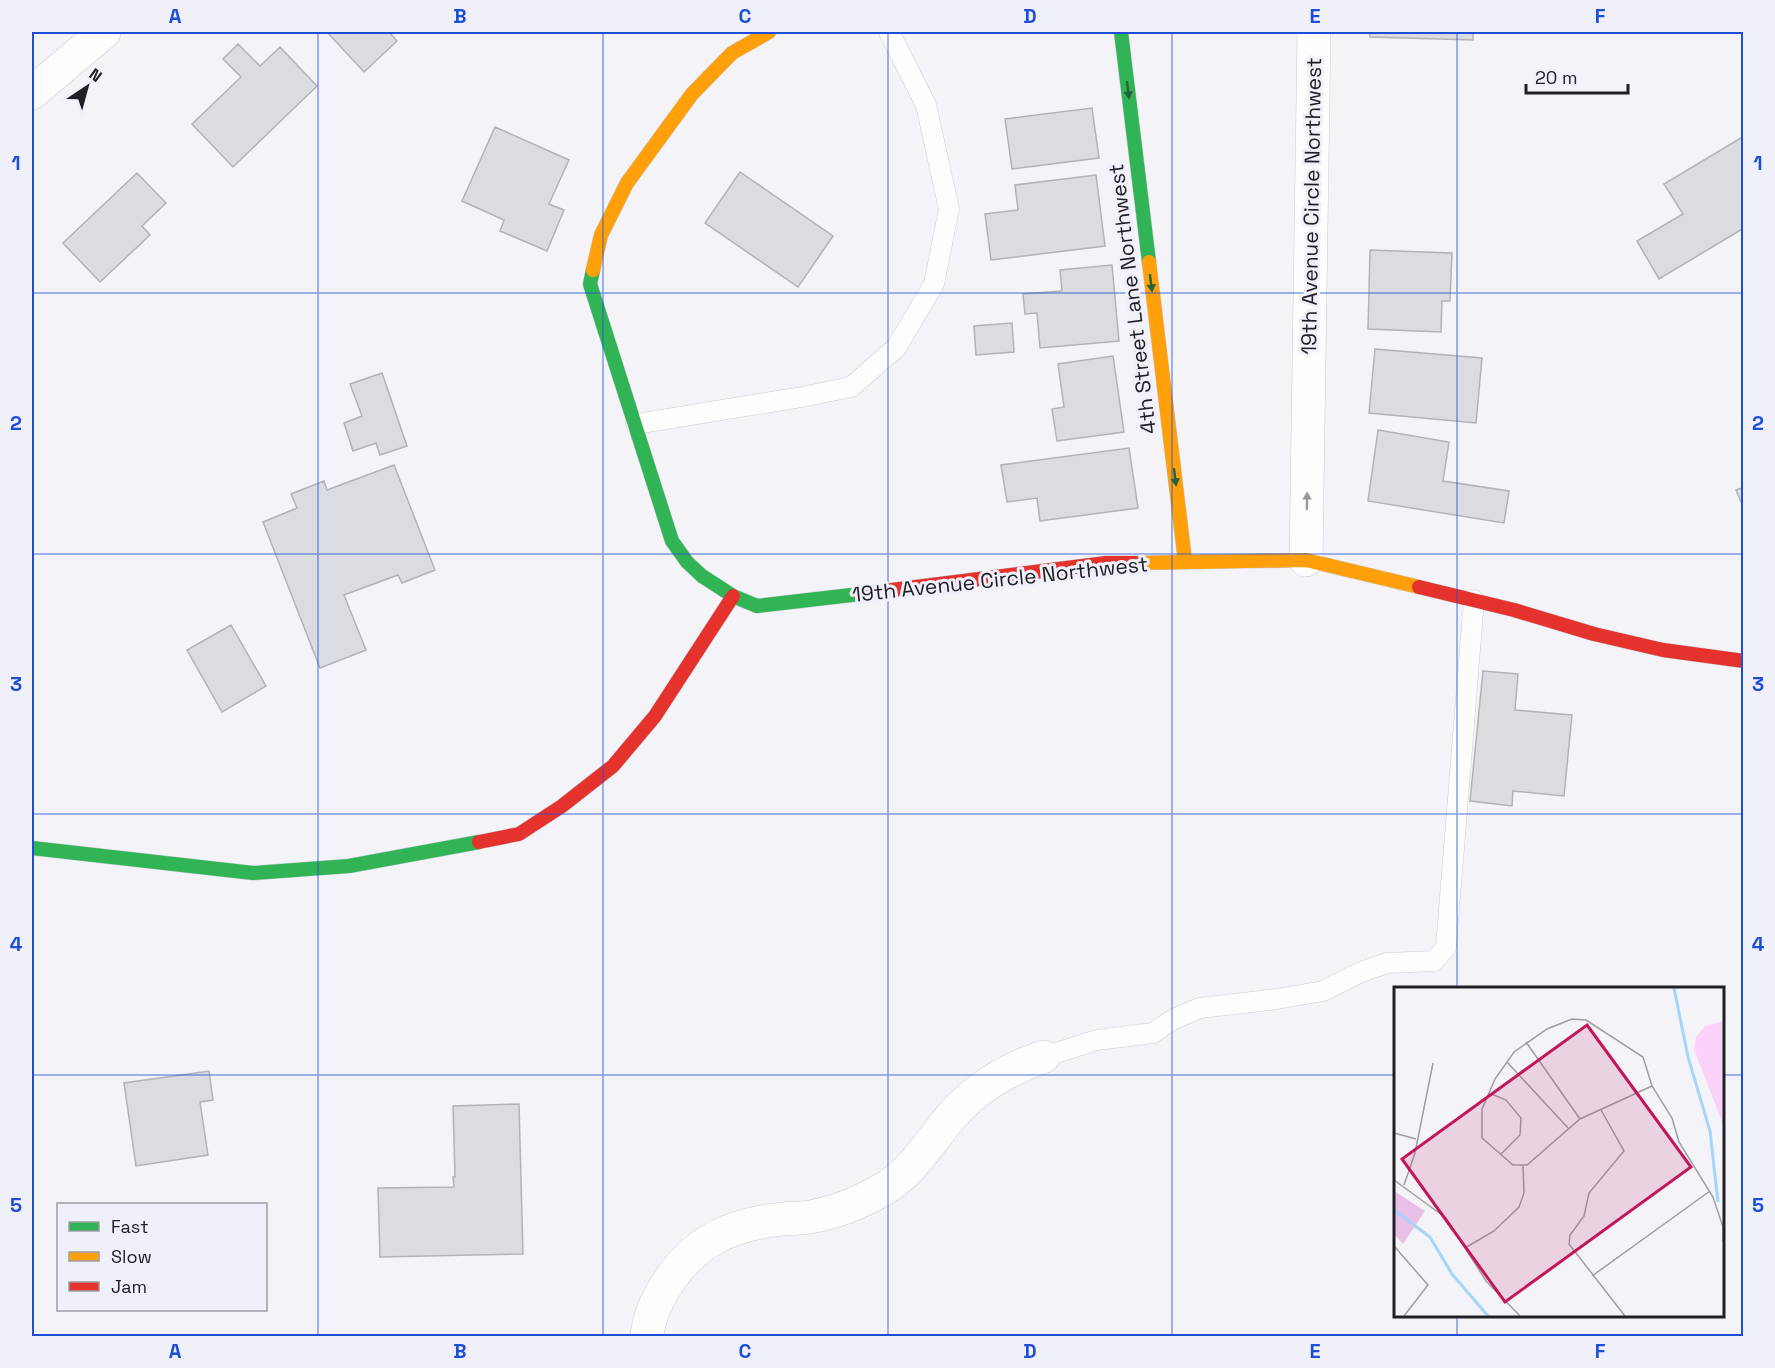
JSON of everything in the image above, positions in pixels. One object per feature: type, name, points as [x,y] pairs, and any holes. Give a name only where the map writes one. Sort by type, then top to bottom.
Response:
[{"type":"street","points":[[32,93],[104,32]]},
{"type":"street","name":"19th Avenue Circle Northwest","points":[[769,32],[732,52],[692,94],[627,183],[602,235],[590,284],[672,541],[687,562],[702,576],[733,596],[758,606],[1106,563],[1306,560],[1514,610],[1594,634],[1663,650],[1743,661]]},
{"type":"street","name":"4th Street Lane Northwest","points":[[1121,32],[1185,561]]},
{"type":"street","name":"19th Avenue Circle Northwest","points":[[1306,560],[1314,32]]},
{"type":"street","points":[[32,848],[253,873],[349,866],[519,834],[562,806],[613,766],[655,716],[733,596]]},
{"type":"street","points":[[647,1336],[660,1293],[682,1261],[709,1240],[741,1225],[814,1216],[852,1206],[888,1186],[918,1160],[957,1110],[986,1085],[1025,1063],[1042,1057]]},
{"type":"lane","points":[[636,424],[802,398],[850,387],[896,348],[934,284],[950,209],[926,105],[889,32]]},
{"type":"lane","points":[[1042,1057],[1097,1040],[1153,1033],[1174,1019],[1200,1008],[1323,991],[1361,972],[1388,963],[1434,961],[1446,947],[1474,600]]},
{"type":"building","points":[[327,32],[389,32],[397,41],[364,72]]},
{"type":"building","points":[[1370,32],[1473,32],[1473,40],[1370,37]]},
{"type":"building","points":[[238,44],[260,66],[280,47],[317,86],[233,167],[192,124],[241,77],[223,59]]},
{"type":"building","points":[[1092,108],[1099,158],[1012,169],[1005,119]]},
{"type":"building","points":[[495,127],[569,160],[549,204],[564,210],[547,251],[500,231],[504,220],[462,201]]},
{"type":"building","points":[[1744,136],[1744,228],[1659,279],[1637,241],[1683,214],[1664,184]]},
{"type":"building","points":[[740,172],[833,236],[798,287],[705,223]]},
{"type":"building","points":[[137,173],[166,203],[142,226],[150,235],[100,282],[63,243]]},
{"type":"building","points":[[1096,175],[1105,246],[991,260],[985,214],[1018,210],[1015,185]]},
{"type":"building","points":[[1370,250],[1452,253],[1450,301],[1442,301],[1441,332],[1368,329]]},
{"type":"building","points":[[1112,265],[1119,341],[1040,348],[1037,313],[1025,314],[1023,294],[1062,291],[1060,270]]},
{"type":"building","points":[[1012,323],[1014,352],[976,355],[974,326]]},
{"type":"building","points":[[1375,349],[1482,358],[1476,423],[1369,413]]},
{"type":"building","points":[[1113,356],[1124,432],[1057,441],[1052,409],[1064,407],[1058,364]]},
{"type":"building","points":[[382,373],[407,446],[380,455],[376,443],[353,451],[344,423],[362,416],[350,384]]},
{"type":"building","points":[[1378,430],[1449,442],[1443,481],[1509,491],[1504,523],[1368,501]]},
{"type":"building","points":[[1129,448],[1138,508],[1040,521],[1037,498],[1007,502],[1001,465]]},
{"type":"building","points":[[394,465],[435,570],[402,583],[398,575],[344,595],[366,650],[320,668],[263,522],[297,508],[291,494],[324,481],[327,490]]},
{"type":"building","points":[[1744,487],[1744,509],[1736,490]]},
{"type":"building","points":[[231,625],[266,686],[222,712],[187,650]]},
{"type":"building","points":[[1483,671],[1518,674],[1515,710],[1572,715],[1564,796],[1513,791],[1512,806],[1470,801]]},
{"type":"building","points":[[209,1071],[213,1100],[200,1102],[208,1155],[136,1166],[124,1083]]},
{"type":"building","points":[[519,1104],[523,1254],[380,1257],[378,1188],[454,1187],[453,1106]]},
{"type":"traffic: fast","points":[[1121,32],[1149,262]]},
{"type":"traffic: fast","points":[[593,270],[590,284],[672,541],[687,562],[702,576],[733,596],[757,606],[860,594]]},
{"type":"traffic: fast","points":[[32,848],[253,873],[349,866],[479,842]]},
{"type":"traffic: slow","points":[[593,270],[601,235],[627,183],[692,94],[732,53],[769,32]]},
{"type":"traffic: slow","points":[[1149,262],[1185,561]]},
{"type":"traffic: slow","points":[[1135,563],[1306,560],[1419,587]]},
{"type":"traffic: jam","points":[[860,594],[1106,563],[1135,563]]},
{"type":"traffic: jam","points":[[1419,587],[1663,650],[1744,661]]},
{"type":"traffic: jam","points":[[479,842],[519,834],[562,806],[613,766],[655,716],[733,596]]}]
